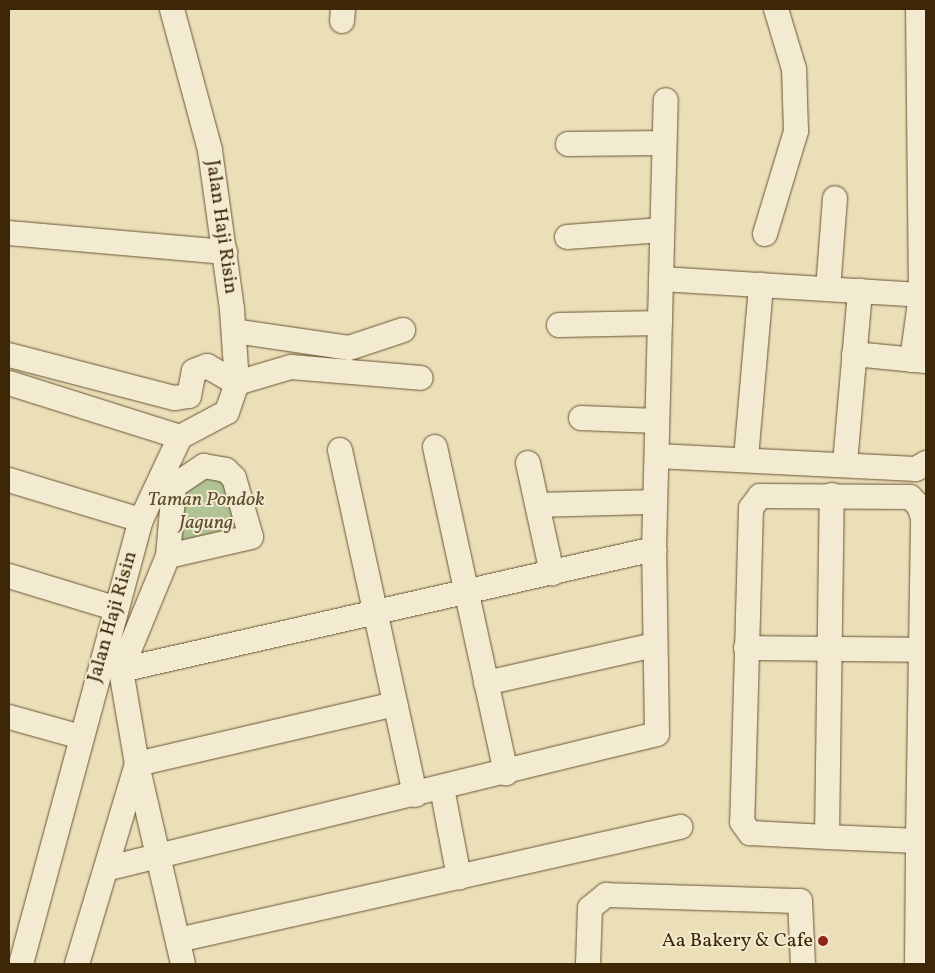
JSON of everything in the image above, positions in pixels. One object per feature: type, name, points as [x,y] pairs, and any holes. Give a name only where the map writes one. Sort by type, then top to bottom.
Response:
[{"type":"street","name":"Jalan Haji Risin","points":[[21,964],[114,608],[141,520],[180,437],[227,412],[237,383],[234,332],[225,252],[210,150],[172,9]]},
{"type":"street","points":[[765,234],[796,131],[794,69],[776,9]]},
{"type":"street","points":[[854,354],[919,361],[918,9]]},
{"type":"street","points":[[109,868],[160,858],[657,734],[654,549],[666,100]]},
{"type":"street","points":[[568,144],[664,143]]},
{"type":"street","points":[[828,289],[835,198]]},
{"type":"street","points":[[567,237],[662,230]]},
{"type":"street","points":[[9,233],[225,252]]},
{"type":"street","points":[[661,279],[920,295]]},
{"type":"street","points":[[746,458],[761,285]]},
{"type":"street","points":[[845,464],[860,291]]},
{"type":"street","points":[[559,325],[660,323]]},
{"type":"street","points":[[234,332],[349,348],[403,330]]},
{"type":"street","points":[[9,355],[174,398],[189,396],[194,371],[207,366],[237,383],[291,367],[421,378]]},
{"type":"street","points":[[9,383],[180,437]]},
{"type":"street","points":[[580,418],[657,421]]},
{"type":"street","points":[[435,447],[506,773]]},
{"type":"street","points":[[340,450],[415,795]]},
{"type":"street","points":[[657,456],[746,458],[916,469],[926,463]]},
{"type":"street","points":[[528,463],[552,573]]},
{"type":"street","points":[[9,480],[141,520]]},
{"type":"street","points":[[917,964],[922,918],[924,650],[920,506],[910,497],[772,493],[760,496],[751,508],[742,822],[750,833],[922,841]]},
{"type":"street","points":[[827,837],[832,495]]},
{"type":"street","points":[[538,505],[655,502]]},
{"type":"street","points":[[122,670],[654,549]]},
{"type":"street","points":[[168,556],[122,670],[137,764],[183,964]]},
{"type":"street","points":[[9,576],[114,608]]},
{"type":"street","points":[[486,683],[656,646]]},
{"type":"street","points":[[746,648],[924,650]]},
{"type":"street","points":[[137,764],[395,704]]},
{"type":"street","points":[[9,717],[81,737]]},
{"type":"street","points":[[77,964],[109,868],[137,764]]},
{"type":"street","points":[[442,788],[459,877]]},
{"type":"street","points":[[178,940],[680,828]]},
{"type":"street","points":[[588,964],[590,908],[606,895],[800,901],[803,964]]},
{"type":"street","points":[[84,939],[90,964]]},
{"type":"green space","name":"Taman Pondok Jagung","points":[[216,465],[247,541],[168,556],[171,495]]},
{"type":"place","name":"Aa Bakery & Cafe","points":[[823,941]]}]
